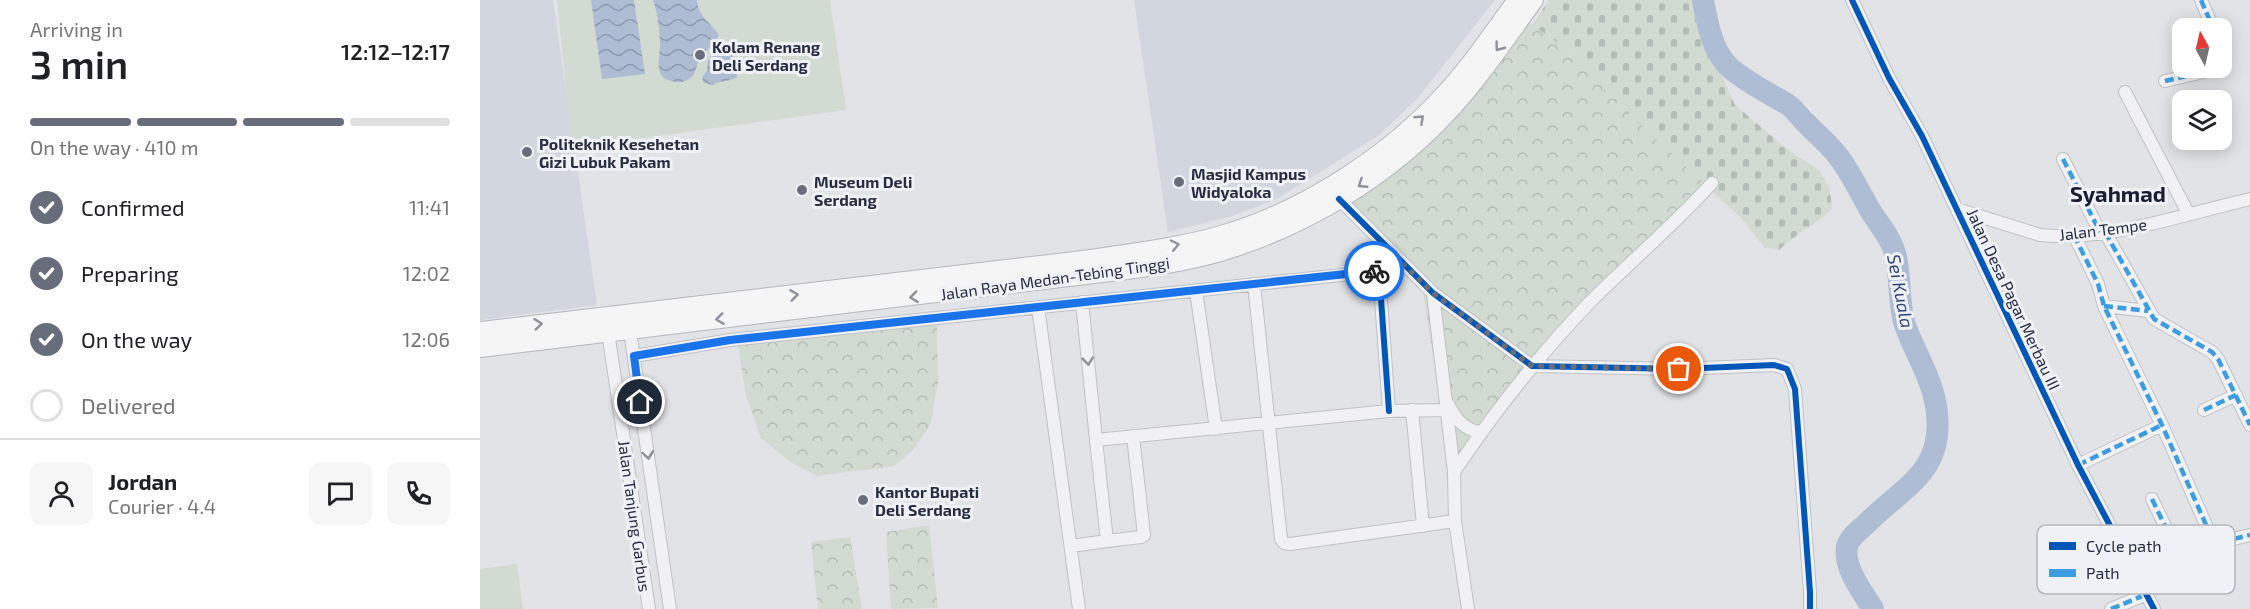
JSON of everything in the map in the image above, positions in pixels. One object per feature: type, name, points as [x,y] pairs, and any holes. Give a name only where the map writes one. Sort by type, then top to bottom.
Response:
[{"type":"highway","name":"Jalan Raya Medan-Tebing Tinggi","points":[[480,348],[607,325],[1083,260],[1169,246],[1221,235],[1249,226],[1320,192],[1360,167],[1405,133],[1458,78],[1517,0]]},
{"type":"highway","name":"Jalan Raya Medan-Tebing Tinggi","points":[[629,322],[1163,265],[1228,250],[1305,218],[1339,199],[1412,147],[1470,87],[1534,0]]},
{"type":"highway","name":"Jalan Raya Medan-Tebing Tinggi","points":[[480,331],[607,325]]},
{"type":"street","name":"Jalan Desa Pagar Merbau III","points":[[1852,0],[1889,78],[1922,136],[2078,465],[2109,525]]},
{"type":"street","points":[[2201,0],[2209,18]]},
{"type":"street","points":[[2165,81],[2178,78]]},
{"type":"street","points":[[2125,92],[2188,213]]},
{"type":"street","points":[[2063,159],[2148,311],[2158,322],[2212,352],[2218,359],[2250,425]]},
{"type":"street","points":[[1454,471],[1480,432],[1532,366],[1590,302],[1679,219],[1712,183]]},
{"type":"street","points":[[1339,199],[1433,293],[1532,366],[1679,369],[1774,365],[1787,369],[1795,389],[1810,609]]},
{"type":"street","name":"Jalan Tempe","points":[[1958,212],[2040,235],[2074,235],[2145,225],[2250,199]]},
{"type":"street","points":[[2074,235],[2206,525]]},
{"type":"street","points":[[634,356],[730,340],[1379,271],[1401,262]]},
{"type":"street","points":[[1379,271],[1389,411]]},
{"type":"street","points":[[1254,284],[1267,423],[1281,539],[1284,543],[1455,521]]},
{"type":"street","points":[[1197,291],[1216,429]]},
{"type":"street","points":[[1433,293],[1454,471],[1455,521],[1468,609]]},
{"type":"street","points":[[1082,302],[1107,541]]},
{"type":"street","points":[[2103,302],[2148,311]]},
{"type":"street","points":[[1038,307],[1079,609]]},
{"type":"street","name":"Jalan Tanjung Garbus","points":[[629,322],[670,609]]},
{"type":"street","name":"Jalan Tanjung Garbus","points":[[607,325],[649,609]]},
{"type":"street","points":[[2204,410],[2236,395]]},
{"type":"street","points":[[1445,404],[1462,424],[1480,432]]},
{"type":"street","points":[[1096,440],[1412,410],[1445,404]]},
{"type":"street","points":[[1412,410],[1423,526]]},
{"type":"street","points":[[2078,465],[2162,425]]},
{"type":"street","points":[[1071,546],[1144,535],[1133,436]]},
{"type":"street","points":[[2152,499],[2165,525]]},
{"type":"street","points":[[2235,538],[2250,535]]},
{"type":"street","points":[[2111,609],[2147,594]]},
{"type":"street","name":"Jalan Desa Pagar Merbau III","points":[[2147,594],[2154,609]]},
{"type":"shaded area","name":"Politeknik Kesehetan Gizi Lubuk Pakam","points":[[480,0],[553,0],[597,305],[480,320]]},
{"type":"shaded area","points":[[1134,0],[1495,0],[1417,99],[1379,135],[1277,199],[1232,216],[1168,232]]},
{"type":"green space","name":"Kolam Renang Deli Serdang","points":[[557,0],[830,0],[846,110],[572,148]]},
{"type":"green space","points":[[1549,0],[1698,0],[1721,74],[1735,105],[1792,153],[1819,170],[1830,189],[1832,209],[1779,250],[1765,248],[1741,218],[1603,91],[1611,81],[1532,25]]},
{"type":"green space","points":[[1525,20],[1612,81],[1603,91],[1705,184],[1533,361],[1451,469],[1420,274],[1345,200]]},
{"type":"green space","points":[[937,325],[938,383],[930,425],[913,450],[894,466],[817,476],[790,462],[761,438],[746,395],[738,345]]},
{"type":"green space","points":[[929,525],[938,608],[891,609],[886,532]]},
{"type":"green space","points":[[850,537],[862,609],[818,609],[811,542]]},
{"type":"green space","points":[[517,564],[523,609],[480,609],[480,569]]},
{"type":"water","points":[[591,0],[634,0],[645,74],[602,79]]},
{"type":"water","points":[[653,0],[697,0],[702,15],[719,35],[701,56],[694,74],[685,81],[676,82],[665,79],[659,70],[660,41]]},
{"type":"water","points":[[731,46],[737,77],[713,85],[704,83],[702,78],[707,70],[708,60],[725,47]]},
{"type":"waterway","name":"Sei Kuala","points":[[1703,0],[1711,36],[1723,60],[1743,78],[1790,106],[1835,152],[1889,238],[1896,257],[1903,317],[1934,395],[1938,428],[1935,447],[1919,476],[1856,533],[1848,544],[1847,555],[1851,571],[1873,609]]},
{"type":"marked path","points":[[2201,0],[2209,18]]},
{"type":"marked path","points":[[2165,81],[2178,78]]},
{"type":"marked path","points":[[2063,159],[2100,232]]},
{"type":"marked path","points":[[2105,232],[2154,319],[2212,352],[2218,359],[2250,425]]},
{"type":"marked path","points":[[2074,235],[2098,284],[2104,306],[2162,425],[2206,525]]},
{"type":"marked path","points":[[2104,306],[2148,311]]},
{"type":"marked path","points":[[2204,410],[2236,395]]},
{"type":"marked path","points":[[2078,465],[2162,425]]},
{"type":"marked path","points":[[2152,499],[2165,525]]},
{"type":"marked path","points":[[2235,539],[2250,535]]},
{"type":"marked path","points":[[2111,609],[2147,594]]},
{"type":"cycle path","points":[[1852,0],[1889,78],[1922,136],[2078,465],[2110,525]]},
{"type":"cycle path","points":[[1339,199],[1433,293],[1532,366],[1679,369],[1774,365],[1787,369],[1795,389],[1810,609]]},
{"type":"cycle path","points":[[634,356],[730,340],[1379,271],[1389,411]]},
{"type":"cycle path","points":[[2146,594],[2154,609]]},
{"type":"way so far","points":[[1374,271],[1401,262],[1433,293],[1532,366],[1679,369]]},
{"type":"place","name":"Kolam Renang Deli Serdang","points":[[700,55]]},
{"type":"place","name":"Politeknik Kesehetan Gizi Lubuk Pakam","points":[[527,152]]},
{"type":"place","name":"Masjid Kampus Widyaloka","points":[[1179,182]]},
{"type":"place","name":"Museum Deli Serdang","points":[[802,190]]},
{"type":"place","name":"Kantor Bupati Deli Serdang","points":[[863,500]]},
{"type":"district","name":"Syahmad","points":[[2118,193]]},
{"type":"route","points":[[640,402],[634,356],[730,340],[1374,271]]}]
